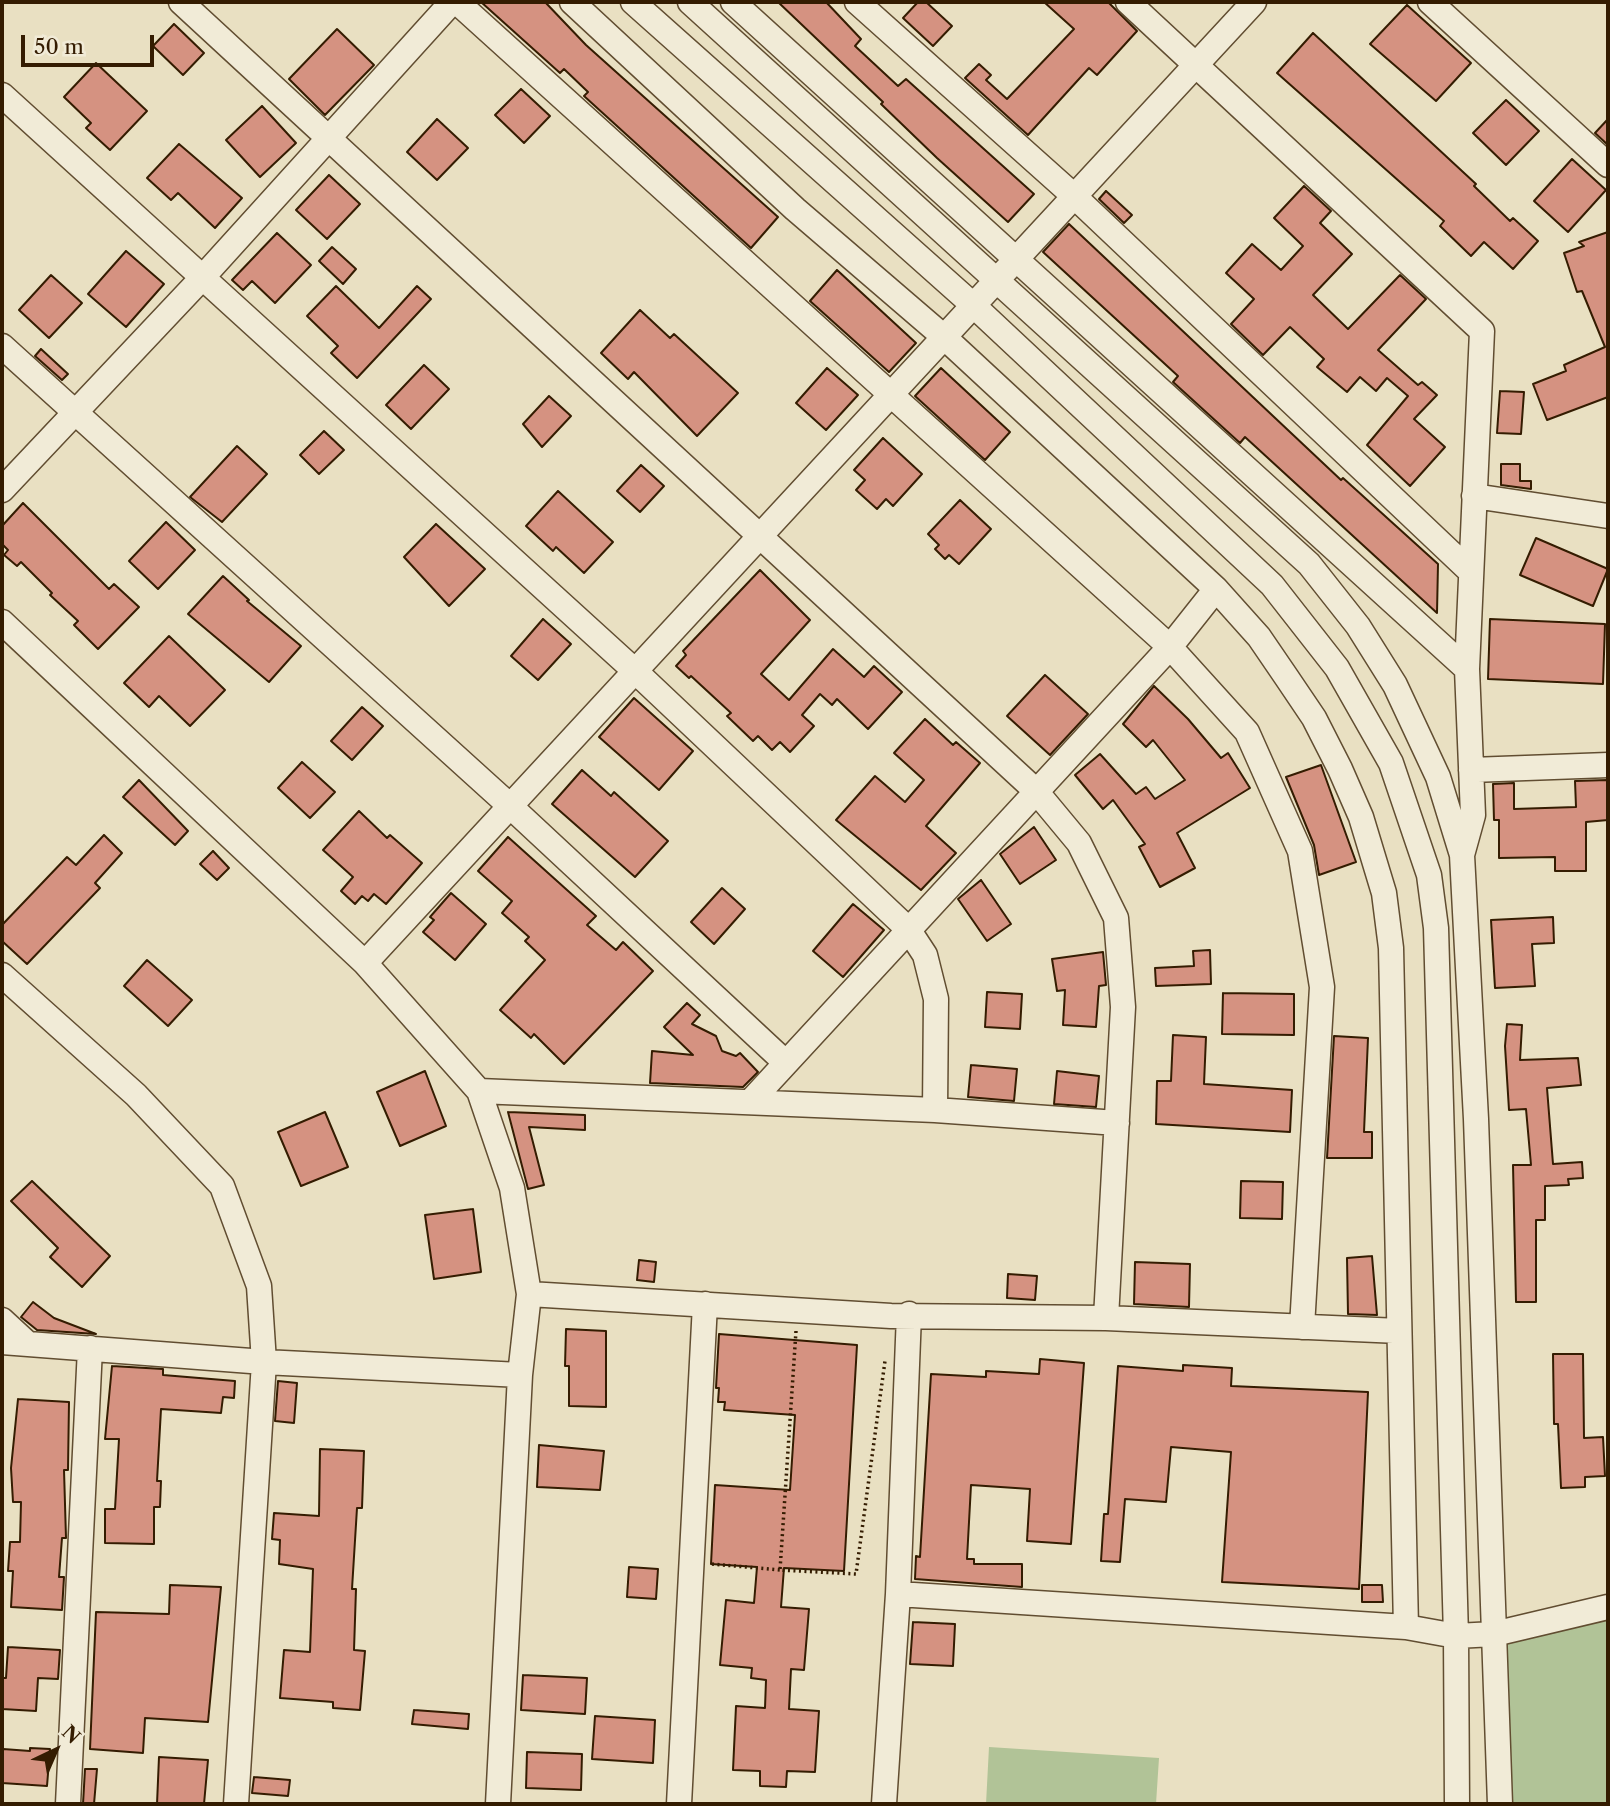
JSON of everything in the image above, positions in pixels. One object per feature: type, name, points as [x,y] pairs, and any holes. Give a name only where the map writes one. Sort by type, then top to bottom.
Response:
[{"type":"street","points":[[181,2],[326,139],[761,535],[1035,790],[1079,843],[1116,918],[1123,1007],[1106,1318]]},
{"type":"street","points":[[2,489],[202,278],[326,139],[455,2],[1170,647],[1247,732],[1300,851],[1322,987],[1302,1327]]},
{"type":"street","points":[[572,2],[795,209],[944,337],[1216,590],[1259,637],[1314,718],[1361,817],[1384,892],[1391,948],[1406,1627]]},
{"type":"street","points":[[634,2],[973,305],[1272,585],[1337,668],[1391,762],[1429,875],[1436,928],[1456,1636],[1457,1804]]},
{"type":"street","points":[[690,2],[1309,564],[1358,626],[1395,685],[1438,777],[1462,855],[1476,1119],[1500,1804]]},
{"type":"street","points":[[733,2],[1467,669]]},
{"type":"street","points":[[857,2],[1074,196],[1471,572]]},
{"type":"street","points":[[1128,2],[1482,331],[1467,669],[1472,815],[1462,855]]},
{"type":"street","points":[[365,962],[1254,2]]},
{"type":"street","points":[[1430,2],[1608,165]]},
{"type":"street","points":[[2,95],[635,671],[908,929],[925,956],[936,999],[934,1110]]},
{"type":"street","points":[[2,346],[510,806],[786,1063]]},
{"type":"street","points":[[1474,496],[1608,516]]},
{"type":"street","points":[[751,1101],[1035,790],[1170,647],[1216,590]]},
{"type":"street","points":[[2,622],[365,962],[479,1091],[512,1188],[529,1294],[520,1375],[498,1804]]},
{"type":"street","points":[[1471,770],[1608,765]]},
{"type":"street","points":[[2,975],[136,1095],[222,1186],[259,1286],[264,1362],[236,1804]]},
{"type":"street","points":[[479,1091],[934,1110],[1117,1123]]},
{"type":"street","points":[[529,1294],[798,1308],[891,1316],[909,1314],[1106,1318],[1399,1331]]},
{"type":"street","points":[[679,1804],[705,1304]]},
{"type":"street","points":[[884,1804],[898,1594],[909,1314]]},
{"type":"street","points":[[2,1320],[28,1344]]},
{"type":"street","points":[[2,1342],[264,1362],[520,1375]]},
{"type":"street","points":[[68,1804],[90,1348]]},
{"type":"street","points":[[898,1594],[1406,1627],[1456,1636],[1494,1634],[1608,1607]]},
{"type":"path","points":[[780,1570],[798,1308]]},
{"type":"path","points":[[691,1562],[856,1574],[885,1357]]},
{"type":"green space","points":[[1608,1607],[1608,1804],[1504,1804],[1494,1634]]},
{"type":"green space","points":[[989,1747],[1159,1758],[1156,1804],[986,1804]]},
{"type":"building","points":[[481,2],[545,2],[586,45],[778,217],[751,248],[584,96],[588,92],[564,69],[560,73]]},
{"type":"building","points":[[778,2],[826,2],[861,39],[855,46],[898,86],[906,79],[1034,194],[1008,222],[937,158],[881,104],[883,102]]},
{"type":"building","points":[[918,2],[926,2],[952,26],[933,46],[903,18]]},
{"type":"building","points":[[1044,2],[1108,2],[1137,31],[1097,75],[1089,68],[1028,135],[965,78],[979,64],[991,75],[986,80],[1007,99],[1074,29]]},
{"type":"building","points":[[1407,5],[1471,63],[1436,101],[1370,44]]},
{"type":"building","points":[[174,24],[204,53],[183,75],[153,46]]},
{"type":"building","points":[[337,29],[374,65],[325,115],[289,79]]},
{"type":"building","points":[[1313,33],[1476,184],[1474,186],[1510,221],[1513,218],[1538,241],[1513,269],[1484,242],[1471,256],[1440,226],[1444,221],[1277,73]]},
{"type":"building","points":[[96,63],[147,111],[110,150],[86,128],[91,123],[64,97]]},
{"type":"building","points":[[521,89],[550,116],[524,143],[495,115]]},
{"type":"building","points":[[1506,100],[1539,131],[1506,165],[1473,133]]},
{"type":"building","points":[[262,106],[296,143],[260,177],[226,140]]},
{"type":"building","points":[[437,119],[468,148],[437,180],[407,152]]},
{"type":"building","points":[[1608,119],[1608,145],[1595,133]]},
{"type":"building","points":[[179,144],[242,198],[215,228],[178,193],[171,200],[147,178]]},
{"type":"building","points":[[1572,159],[1606,190],[1568,232],[1534,201]]},
{"type":"building","points":[[329,175],[360,204],[327,239],[296,210]]},
{"type":"building","points":[[1304,186],[1331,211],[1320,223],[1352,254],[1313,295],[1348,329],[1400,275],[1426,299],[1378,350],[1418,385],[1422,382],[1437,395],[1414,419],[1445,447],[1410,486],[1367,445],[1408,396],[1387,378],[1376,391],[1360,377],[1347,392],[1317,367],[1324,359],[1290,327],[1263,355],[1231,324],[1254,299],[1226,273],[1252,244],[1281,270],[1303,246],[1274,218]]},
{"type":"building","points":[[1106,191],[1132,215],[1124,223],[1099,199]]},
{"type":"building","points":[[1069,224],[1341,480],[1343,478],[1438,564],[1437,613],[1245,437],[1240,443],[1173,382],[1178,376],[1043,252]]},
{"type":"building","points":[[1608,232],[1608,397],[1547,420],[1533,384],[1566,371],[1564,365],[1605,347],[1582,291],[1577,292],[1564,253],[1584,246],[1579,242]]},
{"type":"building","points":[[277,233],[311,265],[275,303],[252,281],[243,290],[232,280]]},
{"type":"building","points":[[332,247],[356,269],[343,284],[319,261]]},
{"type":"building","points":[[126,251],[164,284],[126,327],[88,294]]},
{"type":"building","points":[[837,270],[916,343],[889,372],[810,301]]},
{"type":"building","points":[[51,275],[82,303],[49,338],[19,310]]},
{"type":"building","points":[[336,286],[379,328],[417,286],[431,299],[357,378],[331,353],[338,346],[307,316]]},
{"type":"building","points":[[640,310],[670,338],[674,334],[738,393],[697,436],[634,372],[628,379],[601,353]]},
{"type":"building","points":[[41,349],[68,374],[62,380],[35,356]]},
{"type":"building","points":[[424,365],[449,389],[411,429],[386,405]]},
{"type":"building","points":[[827,368],[858,395],[826,430],[796,403]]},
{"type":"building","points":[[941,368],[1010,432],[985,460],[915,396]]},
{"type":"building","points":[[1500,391],[1524,392],[1521,434],[1497,433]]},
{"type":"building","points":[[549,396],[571,416],[542,447],[523,424]]},
{"type":"building","points":[[324,431],[344,450],[319,474],[300,455]]},
{"type":"building","points":[[883,438],[922,474],[893,506],[886,499],[877,509],[856,490],[865,480],[854,470]]},
{"type":"building","points":[[237,446],[267,474],[222,522],[190,497]]},
{"type":"building","points":[[1501,464],[1520,464],[1520,481],[1531,481],[1531,489],[1501,485]]},
{"type":"building","points":[[641,465],[664,486],[640,512],[617,491]]},
{"type":"building","points":[[558,491],[613,542],[584,573],[556,547],[553,551],[526,526]]},
{"type":"building","points":[[960,500],[991,529],[959,564],[949,555],[945,559],[935,549],[939,545],[928,534]]},
{"type":"building","points":[[23,503],[109,589],[114,584],[139,607],[98,649],[74,625],[78,621],[21,562],[17,566],[4,555],[8,550],[2,544],[2,526]]},
{"type":"building","points":[[166,522],[195,550],[158,589],[129,561]]},
{"type":"building","points":[[436,524],[485,569],[449,606],[404,557]]},
{"type":"building","points":[[1536,538],[1608,569],[1593,606],[1520,575]]},
{"type":"building","points":[[760,570],[810,620],[761,674],[789,700],[833,649],[864,677],[874,666],[902,692],[868,729],[837,699],[832,705],[820,694],[802,715],[814,726],[790,752],[780,742],[772,750],[758,736],[753,741],[727,716],[731,713],[691,676],[689,678],[676,666],[686,655],[683,651]]},
{"type":"building","points":[[223,576],[249,600],[247,601],[301,646],[269,682],[188,614]]},
{"type":"building","points":[[543,619],[571,644],[538,680],[511,656]]},
{"type":"building","points":[[1490,619],[1605,624],[1603,684],[1488,679]]},
{"type":"building","points":[[169,636],[225,690],[190,726],[159,696],[149,707],[124,683]]},
{"type":"building","points":[[1045,675],[1088,714],[1050,755],[1007,716]]},
{"type":"building","points":[[1154,686],[1188,719],[1221,758],[1228,753],[1250,788],[1177,833],[1195,868],[1160,887],[1139,847],[1145,844],[1113,800],[1103,809],[1075,775],[1100,754],[1136,794],[1146,787],[1155,799],[1185,780],[1153,740],[1146,747],[1123,724]]},
{"type":"building","points":[[634,698],[693,751],[659,790],[599,737]]},
{"type":"building","points":[[362,707],[383,726],[352,760],[331,741]]},
{"type":"building","points":[[925,719],[953,745],[956,742],[980,763],[926,826],[956,853],[921,890],[836,820],[875,776],[905,802],[924,780],[894,753]]},
{"type":"building","points":[[302,762],[335,792],[310,818],[278,788]]},
{"type":"building","points":[[1321,765],[1356,862],[1319,875],[1314,845],[1286,777]]},
{"type":"building","points":[[582,770],[611,796],[614,792],[668,841],[635,877],[552,804]]},
{"type":"building","points":[[139,780],[188,831],[175,845],[123,797]]},
{"type":"building","points":[[1608,780],[1608,820],[1586,822],[1586,871],[1555,871],[1555,857],[1499,858],[1499,820],[1494,820],[1493,784],[1514,783],[1514,809],[1576,807],[1575,781]]},
{"type":"building","points":[[359,811],[387,838],[390,835],[422,863],[386,904],[374,894],[368,901],[362,896],[355,904],[341,891],[353,877],[323,850]]},
{"type":"building","points":[[1034,827],[1056,860],[1020,884],[1000,854]]},
{"type":"building","points":[[104,835],[122,853],[95,883],[100,888],[27,964],[2,941],[2,925],[67,857],[76,865]]},
{"type":"building","points":[[508,837],[596,916],[587,925],[616,950],[623,942],[653,971],[564,1064],[534,1034],[531,1038],[500,1010],[545,960],[525,941],[529,937],[502,913],[512,901],[478,871]]},
{"type":"building","points":[[213,851],[229,868],[217,880],[200,864]]},
{"type":"building","points":[[981,880],[1011,924],[987,941],[958,899]]},
{"type":"building","points":[[722,888],[745,909],[714,944],[691,922]]},
{"type":"building","points":[[451,893],[486,924],[455,960],[423,932],[434,920],[430,917]]},
{"type":"building","points":[[853,904],[884,930],[843,977],[813,951]]},
{"type":"building","points":[[1553,917],[1554,943],[1532,944],[1535,986],[1495,988],[1491,920]]},
{"type":"building","points":[[1210,950],[1211,984],[1156,986],[1155,968],[1194,966],[1193,951]]},
{"type":"building","points":[[1103,952],[1106,985],[1099,986],[1096,1027],[1063,1025],[1065,990],[1057,991],[1052,959]]},
{"type":"building","points":[[147,960],[192,1000],[168,1026],[124,986]]},
{"type":"building","points":[[987,992],[1022,994],[1020,1029],[985,1027]]},
{"type":"building","points":[[1223,993],[1294,994],[1294,1035],[1222,1034]]},
{"type":"building","points":[[687,1003],[700,1015],[692,1024],[716,1036],[722,1051],[736,1056],[740,1053],[758,1072],[743,1087],[650,1083],[652,1051],[693,1055],[664,1027]]},
{"type":"building","points":[[1507,1024],[1522,1025],[1520,1060],[1578,1058],[1581,1085],[1547,1088],[1553,1164],[1582,1162],[1583,1178],[1568,1179],[1569,1185],[1545,1186],[1545,1220],[1536,1220],[1536,1302],[1516,1302],[1513,1165],[1531,1165],[1526,1109],[1509,1110],[1505,1046]]},
{"type":"building","points":[[1173,1035],[1206,1037],[1204,1084],[1292,1090],[1290,1132],[1156,1124],[1157,1081],[1171,1081]]},
{"type":"building","points":[[1334,1036],[1368,1038],[1364,1132],[1372,1132],[1372,1158],[1327,1158]]},
{"type":"building","points":[[971,1065],[1017,1069],[1014,1101],[968,1097]]},
{"type":"building","points":[[425,1071],[446,1126],[400,1146],[377,1092]]},
{"type":"building","points":[[1057,1071],[1099,1076],[1096,1107],[1054,1104]]},
{"type":"building","points":[[325,1112],[348,1167],[301,1186],[278,1132]]},
{"type":"building","points":[[508,1112],[585,1115],[585,1130],[529,1127],[544,1185],[528,1189]]},
{"type":"building","points":[[32,1181],[110,1256],[82,1287],[50,1257],[58,1248],[11,1201]]},
{"type":"building","points":[[1241,1181],[1283,1182],[1282,1219],[1240,1218]]},
{"type":"building","points":[[473,1209],[481,1272],[434,1279],[425,1215]]},
{"type":"building","points":[[1372,1256],[1377,1315],[1348,1314],[1347,1258]]},
{"type":"building","points":[[639,1260],[656,1262],[654,1282],[637,1280]]},
{"type":"building","points":[[1135,1262],[1190,1264],[1189,1307],[1134,1304]]},
{"type":"building","points":[[1008,1274],[1037,1276],[1035,1300],[1007,1298]]},
{"type":"building","points":[[33,1302],[54,1318],[96,1334],[37,1330],[21,1317]]},
{"type":"building","points":[[566,1329],[606,1331],[606,1407],[569,1406],[569,1366],[565,1366]]},
{"type":"building","points":[[719,1334],[857,1345],[844,1571],[784,1568],[781,1607],[809,1609],[804,1670],[791,1669],[789,1709],[819,1711],[815,1772],[787,1771],[786,1787],[760,1786],[760,1771],[733,1770],[736,1706],[765,1708],[766,1680],[751,1678],[752,1668],[720,1665],[726,1600],[754,1603],[757,1567],[711,1564],[715,1485],[790,1490],[795,1415],[724,1410],[725,1402],[718,1402],[719,1388],[716,1388]]},
{"type":"building","points":[[1553,1354],[1583,1354],[1584,1438],[1603,1437],[1605,1476],[1585,1477],[1585,1487],[1561,1488],[1558,1424],[1554,1424]]},
{"type":"building","points":[[1040,1359],[1084,1363],[1071,1544],[1027,1541],[1030,1489],[971,1485],[967,1559],[974,1559],[974,1564],[1022,1564],[1022,1587],[915,1579],[916,1556],[920,1557],[931,1374],[986,1377],[986,1371],[1039,1374]]},
{"type":"building","points":[[1183,1365],[1232,1368],[1231,1386],[1368,1392],[1359,1589],[1222,1582],[1231,1452],[1171,1447],[1166,1502],[1125,1499],[1120,1562],[1101,1561],[1104,1514],[1108,1514],[1118,1366],[1183,1371]]},
{"type":"building","points":[[112,1366],[163,1369],[163,1375],[235,1381],[234,1398],[223,1397],[221,1413],[161,1409],[157,1481],[161,1481],[160,1507],[154,1507],[154,1544],[105,1543],[105,1509],[115,1509],[119,1439],[105,1439]]},
{"type":"building","points":[[278,1381],[297,1383],[294,1423],[275,1421]]},
{"type":"building","points":[[18,1399],[69,1402],[68,1470],[64,1470],[66,1538],[62,1538],[59,1577],[64,1577],[62,1610],[11,1607],[13,1571],[8,1571],[10,1542],[20,1542],[21,1502],[13,1502],[11,1468]]},
{"type":"building","points":[[539,1445],[604,1451],[600,1490],[537,1487]]},
{"type":"building","points":[[320,1449],[364,1451],[362,1508],[357,1508],[352,1589],[356,1589],[354,1650],[365,1651],[360,1710],[333,1708],[333,1702],[280,1698],[284,1650],[310,1652],[313,1569],[279,1564],[280,1540],[272,1539],[274,1513],[319,1516]]},
{"type":"building","points":[[629,1567],[658,1569],[656,1599],[627,1597]]},
{"type":"building","points":[[170,1585],[221,1587],[208,1722],[145,1718],[143,1753],[90,1749],[96,1612],[169,1614]]},
{"type":"building","points":[[1362,1585],[1382,1585],[1383,1602],[1362,1602]]},
{"type":"building","points":[[913,1622],[955,1624],[953,1666],[910,1664]]},
{"type":"building","points":[[8,1647],[60,1650],[58,1679],[38,1678],[36,1711],[2,1709],[2,1678],[6,1678]]},
{"type":"building","points":[[523,1675],[587,1678],[585,1714],[521,1710]]},
{"type":"building","points":[[414,1710],[469,1714],[468,1729],[412,1724]]},
{"type":"building","points":[[595,1716],[655,1720],[653,1763],[592,1759]]},
{"type":"building","points":[[30,1748],[50,1749],[47,1786],[2,1783],[3,1749],[30,1751]]},
{"type":"building","points":[[527,1752],[582,1754],[581,1790],[526,1788]]},
{"type":"building","points":[[159,1757],[208,1760],[204,1804],[157,1804]]},
{"type":"building","points":[[85,1769],[97,1769],[94,1804],[83,1804]]},
{"type":"building","points":[[254,1777],[290,1780],[288,1796],[252,1793]]}]
